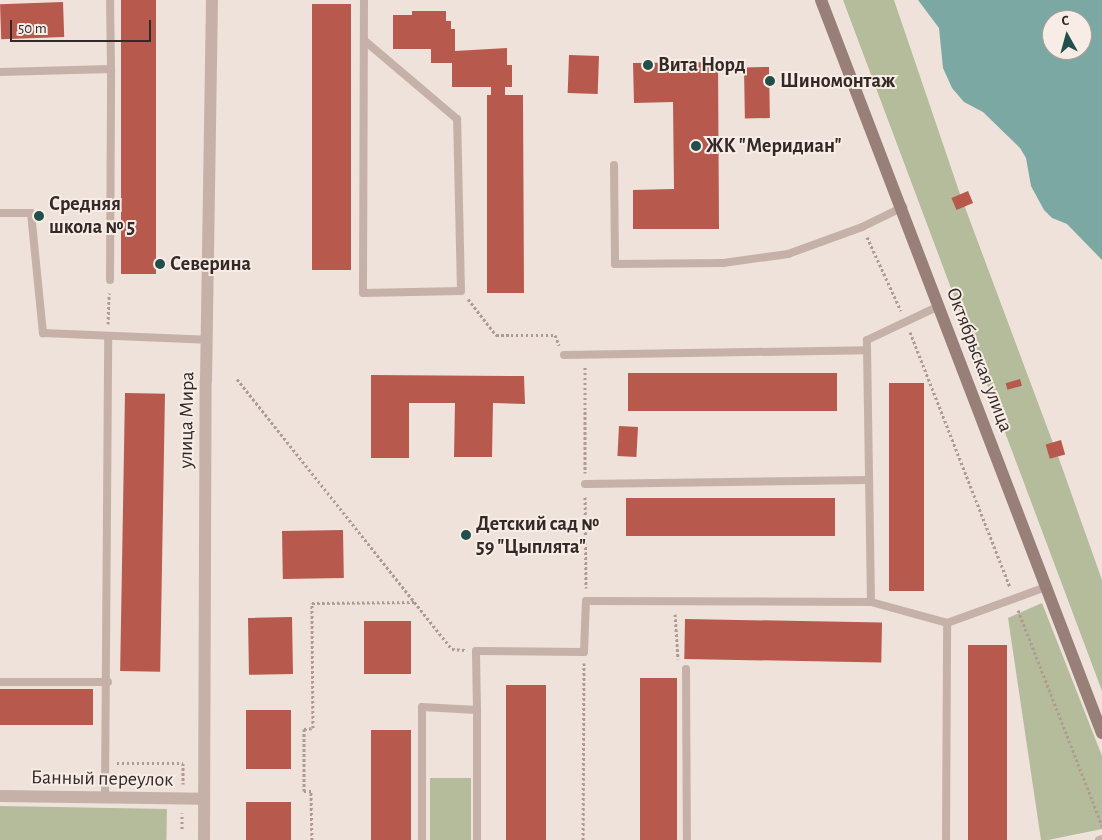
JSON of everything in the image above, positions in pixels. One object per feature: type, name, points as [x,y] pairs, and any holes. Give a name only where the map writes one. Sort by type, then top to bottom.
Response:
[{"type":"main road","name":"Октябрьская улица","points":[[822,0],[903,207],[938,306],[1102,733]]},
{"type":"street","name":"улица Мира","points":[[204,840],[207,340],[212,0]]},
{"type":"street","name":"Банный переулок","points":[[0,796],[204,799]]},
{"type":"lane","points":[[110,0],[110,280]]},
{"type":"lane","points":[[364,0],[364,40],[364,293],[461,291],[457,119],[364,40]]},
{"type":"lane","points":[[0,72],[111,69]]},
{"type":"lane","points":[[614,165],[615,264],[722,263],[788,254],[862,227],[903,207]]},
{"type":"lane","points":[[0,213],[31,213],[44,332],[108,337],[207,340]]},
{"type":"lane","points":[[871,602],[866,340],[938,306]]},
{"type":"lane","points":[[105,797],[108,682],[108,337]]},
{"type":"lane","points":[[564,355],[867,350]]},
{"type":"lane","points":[[585,484],[869,480]]},
{"type":"lane","points":[[477,840],[476,651],[584,652],[586,601],[675,603],[871,602],[947,623],[1046,587]]},
{"type":"lane","points":[[946,840],[947,623]]},
{"type":"lane","points":[[686,669],[687,840]]},
{"type":"lane","points":[[0,682],[108,682]]},
{"type":"lane","points":[[422,840],[422,707],[477,710]]},
{"type":"path","points":[[862,227],[906,321],[1102,826]]},
{"type":"path","points":[[108,337],[110,280]]},
{"type":"path","points":[[461,291],[496,335],[555,335],[564,355]]},
{"type":"path","points":[[236,379],[452,649],[476,651]]},
{"type":"path","points":[[312,840],[311,791],[304,791],[304,729],[314,728],[312,603],[415,602]]},
{"type":"path","points":[[675,603],[676,656],[686,669]]},
{"type":"path","points":[[584,652],[584,840]]},
{"type":"path","points":[[106,763],[183,763]]},
{"type":"green space","points":[[843,0],[894,0],[960,194],[1053,443],[1046,445],[1050,458],[1058,456],[1102,580],[1102,691]]},
{"type":"green space","points":[[1042,603],[1102,756],[1102,829],[1048,840],[1041,840],[1008,618]]},
{"type":"green space","points":[[430,778],[471,778],[471,840],[430,840]]},
{"type":"green space","points":[[0,806],[167,809],[166,840],[0,840]]},
{"type":"water","points":[[918,0],[1102,0],[1102,260],[1067,224],[1052,218],[1044,210],[1031,186],[1026,158],[1020,148],[983,112],[964,102],[952,88],[943,68],[939,28]]},
{"type":"building","points":[[121,0],[156,0],[156,274],[121,274]]},
{"type":"building","points":[[63,2],[64,37],[1,39],[0,4]]},
{"type":"building","points":[[312,4],[351,4],[351,270],[312,270]]},
{"type":"building","points":[[412,11],[446,11],[446,21],[451,21],[451,29],[455,29],[455,51],[507,48],[507,65],[512,65],[512,87],[505,87],[505,95],[523,95],[524,293],[487,293],[487,95],[491,95],[491,87],[452,87],[452,63],[431,63],[431,49],[393,49],[393,15],[412,15]]},
{"type":"building","points":[[569,55],[599,56],[598,94],[568,93]]},
{"type":"building","name":"ЖК \"Меридиан\"","points":[[718,62],[719,229],[633,229],[633,190],[674,189],[673,102],[634,103],[633,63]]},
{"type":"building","points":[[744,67],[769,67],[770,118],[745,118]]},
{"type":"building","points":[[968,191],[973,203],[957,210],[951,198]]},
{"type":"building","points":[[628,373],[837,373],[837,411],[628,411]]},
{"type":"building","points":[[371,375],[524,376],[525,404],[493,403],[492,457],[454,457],[455,403],[409,403],[409,458],[371,458]]},
{"type":"building","points":[[1020,379],[1022,386],[1008,390],[1006,383]]},
{"type":"building","points":[[889,383],[924,383],[924,591],[889,591]]},
{"type":"building","points":[[125,393],[165,394],[160,672],[120,671]]},
{"type":"building","points":[[619,426],[638,427],[636,457],[617,456]]},
{"type":"building","points":[[1061,440],[1065,454],[1050,459],[1046,444]]},
{"type":"building","points":[[626,498],[835,498],[835,536],[626,536]]},
{"type":"building","points":[[343,530],[344,578],[283,579],[282,531]]},
{"type":"building","points":[[292,617],[293,674],[249,675],[248,618]]},
{"type":"building","points":[[685,619],[882,622],[881,662],[684,659]]},
{"type":"building","points":[[364,621],[411,621],[411,674],[364,674]]},
{"type":"building","points":[[968,645],[1007,645],[1007,840],[968,840]]},
{"type":"building","points":[[640,678],[677,678],[677,840],[640,840]]},
{"type":"building","points":[[506,685],[546,685],[546,840],[506,840]]},
{"type":"building","points":[[0,689],[93,689],[93,725],[0,725]]},
{"type":"building","points":[[246,710],[291,710],[291,769],[246,769]]},
{"type":"building","points":[[371,730],[411,730],[411,840],[371,840]]},
{"type":"building","points":[[246,802],[291,802],[291,840],[246,840]]},
{"type":"place","name":"Вита Норд","points":[[648,65]]},
{"type":"place","name":"Шиномонтаж","points":[[770,81]]},
{"type":"place","name":"ЖК \"Меридиан\"","points":[[696,146]]},
{"type":"place","name":"Средняя школа № 5","points":[[39,216]]},
{"type":"place","name":"Северина","points":[[160,264]]},
{"type":"place","name":"Детский сад № 59 \"Цыплята\"","points":[[466,535]]}]
